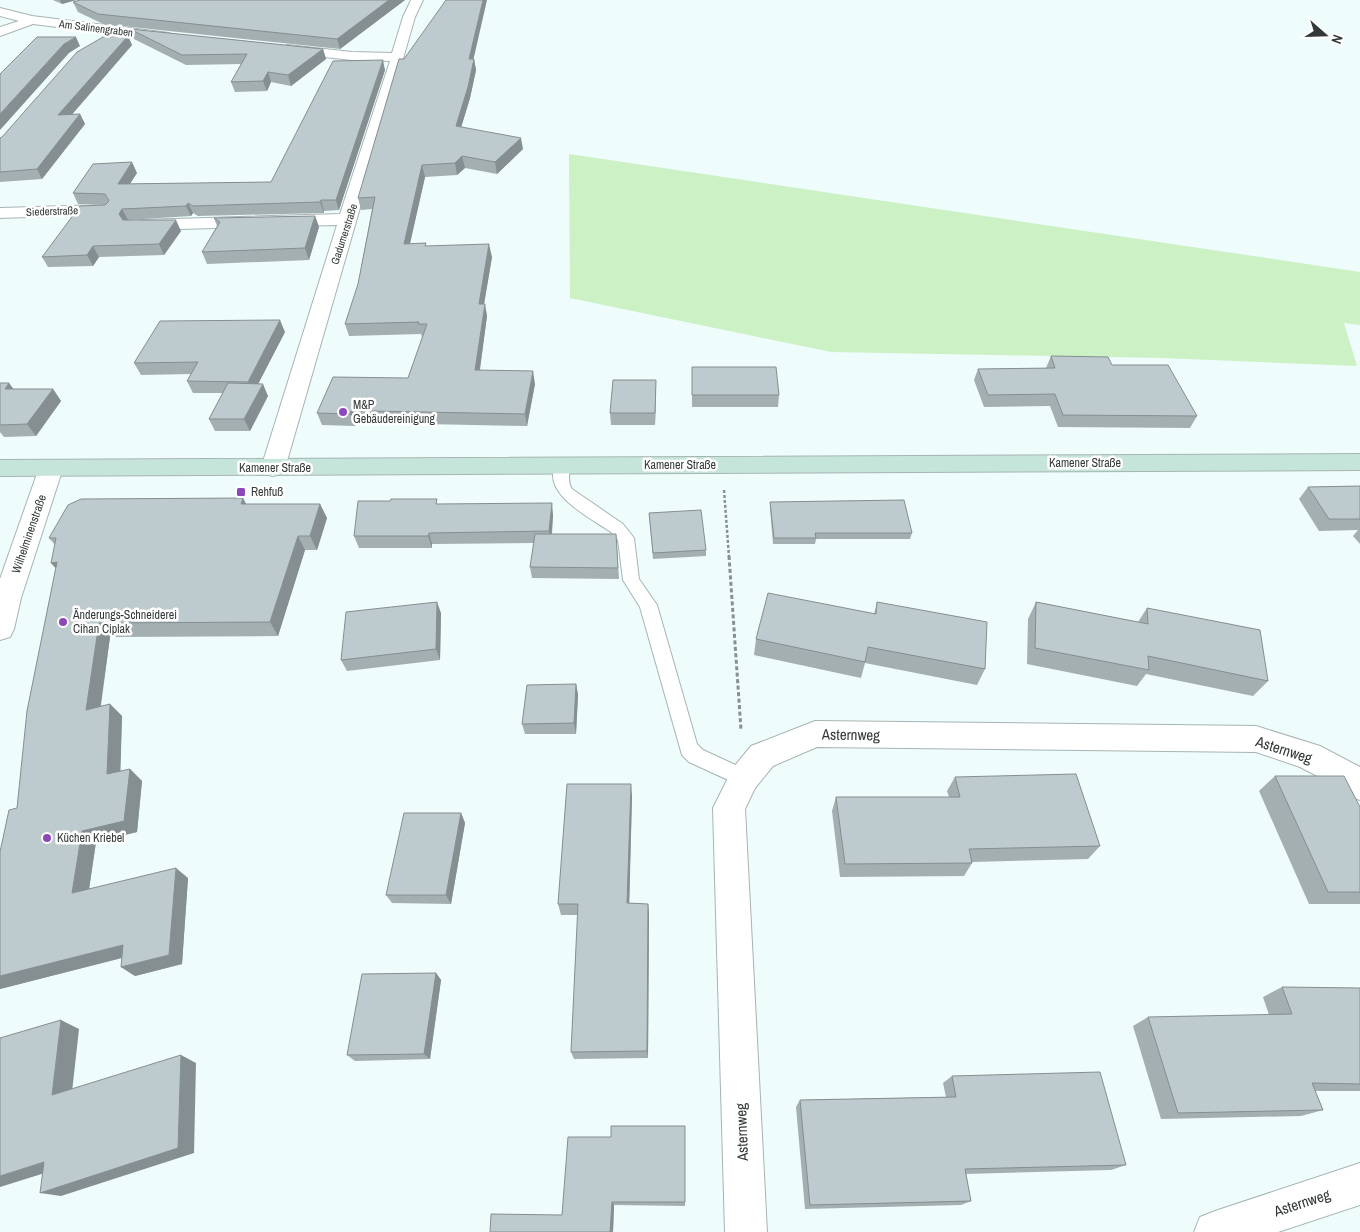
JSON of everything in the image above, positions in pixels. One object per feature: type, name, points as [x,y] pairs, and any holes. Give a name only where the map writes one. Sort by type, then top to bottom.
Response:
[{"type":"main road","name":"Kamener Straße","points":[[0,468],[1360,462]]},
{"type":"street","name":"Gadumerstraße","points":[[273,468],[409,17],[417,0]]},
{"type":"street","points":[[0,32],[61,10]]},
{"type":"street","name":"Am Salinengraben","points":[[0,12],[32,20],[186,39]]},
{"type":"street","points":[[101,42],[118,32]]},
{"type":"street","points":[[274,48],[352,56],[398,57]]},
{"type":"street","name":"Siederstraße","points":[[0,213],[104,210]]},
{"type":"street","points":[[134,225],[349,220]]},
{"type":"street","name":"Wilhelminenstraße","points":[[0,629],[7,598],[51,468]]},
{"type":"street","name":"Asternweg","points":[[746,1232],[729,808],[753,767],[815,734],[1256,739],[1309,756],[1355,780],[1360,786]]},
{"type":"street","name":"Asternweg","points":[[1215,1232],[1360,1184]]},
{"type":"lane","points":[[562,466],[561,485],[566,493],[617,528],[626,538],[631,580],[648,605],[689,749],[696,756],[753,767]]},
{"type":"path","points":[[722,465],[742,740],[753,767]]},
{"type":"green space","points":[[569,154],[1360,272],[1360,325],[1344,323],[1357,366],[1162,358],[831,352],[570,298]]},
{"type":"building","points":[[80,0],[389,0],[337,39],[98,14],[73,2]]},
{"type":"building","points":[[446,0],[483,0],[469,59],[474,59],[468,87],[456,126],[521,138],[495,162],[462,156],[455,163],[422,165],[404,244],[426,243],[425,246],[489,244],[479,304],[485,304],[475,370],[533,371],[525,414],[371,411],[370,413],[352,409],[350,414],[317,413],[333,377],[408,378],[427,324],[418,324],[419,322],[345,324],[358,284],[375,197],[358,198],[399,59],[404,59]]},
{"type":"building","points":[[130,29],[323,49],[288,75],[268,72],[263,81],[231,82],[247,54],[182,55]]},
{"type":"building","points":[[128,36],[58,115],[80,114],[37,169],[0,172],[0,138],[77,52],[103,37]]},
{"type":"building","points":[[37,37],[76,37],[64,44],[0,114],[0,74]]},
{"type":"building","points":[[383,60],[336,200],[193,206],[188,203],[186,206],[122,209],[119,214],[123,220],[176,220],[159,244],[93,246],[87,255],[42,257],[80,206],[105,205],[109,201],[105,194],[73,193],[93,164],[132,162],[118,184],[271,182],[333,61]]},
{"type":"building","points":[[315,216],[305,248],[202,252],[220,222],[214,218]]},
{"type":"building","points":[[280,320],[248,382],[187,381],[198,362],[134,363],[160,321]]},
{"type":"building","points":[[1051,356],[1108,357],[1112,365],[1168,365],[1197,416],[1063,415],[1055,394],[988,395],[978,369],[1055,368]]},
{"type":"building","points":[[692,367],[776,367],[779,395],[692,395]]},
{"type":"building","points":[[613,380],[656,380],[655,413],[610,413]]},
{"type":"building","points":[[0,383],[9,383],[5,389],[53,389],[27,424],[0,425]]},
{"type":"building","points":[[228,383],[263,384],[244,419],[209,419]]},
{"type":"building","points":[[1360,486],[1360,519],[1329,519],[1308,487]]},
{"type":"building","points":[[243,498],[241,504],[320,504],[310,536],[298,536],[270,622],[99,623],[86,710],[110,704],[107,774],[130,769],[124,821],[82,831],[72,893],[176,868],[169,955],[121,967],[123,945],[0,976],[0,852],[9,810],[17,808],[27,711],[57,562],[51,563],[56,538],[49,538],[68,505],[81,499]]},
{"type":"building","points":[[391,499],[437,499],[436,504],[552,503],[549,531],[429,533],[428,536],[354,536],[358,501],[390,501]]},
{"type":"building","points":[[904,500],[912,533],[815,533],[816,538],[774,538],[770,502]]},
{"type":"building","points":[[701,510],[706,550],[653,553],[649,513]]},
{"type":"building","points":[[535,534],[616,534],[618,568],[530,567]]},
{"type":"building","points":[[768,593],[876,614],[877,602],[987,622],[985,669],[868,647],[865,662],[756,639]]},
{"type":"building","points":[[437,602],[436,649],[341,660],[346,612]]},
{"type":"building","points":[[1036,602],[1148,624],[1147,608],[1260,630],[1268,681],[1148,656],[1149,670],[1035,648]]},
{"type":"building","points":[[576,684],[574,723],[522,724],[527,685]]},
{"type":"building","points":[[1076,774],[1100,846],[969,849],[972,863],[845,864],[836,797],[960,797],[955,777]]},
{"type":"building","points":[[1275,776],[1344,776],[1360,807],[1360,892],[1328,892]]},
{"type":"building","points":[[567,784],[631,784],[627,903],[648,904],[647,1051],[571,1052],[578,904],[558,904]]},
{"type":"building","points":[[404,813],[461,813],[446,895],[386,895]]},
{"type":"building","points":[[436,973],[424,1054],[347,1055],[362,974]]},
{"type":"building","points":[[1282,987],[1360,988],[1360,1084],[1312,1083],[1323,1110],[1178,1113],[1148,1017],[1292,1014]]},
{"type":"building","points":[[61,1020],[52,1095],[181,1055],[178,1148],[40,1193],[44,1162],[0,1176],[0,1038]]},
{"type":"building","points":[[1100,1072],[1126,1165],[965,1169],[971,1201],[810,1205],[800,1100],[956,1097],[952,1076]]},
{"type":"building","points":[[611,1126],[685,1126],[685,1202],[612,1202],[610,1232],[490,1232],[491,1214],[562,1215],[568,1137],[611,1137]]},
{"type":"place","name":"M&P Gebäudereinigung","points":[[343,412]]},
{"type":"place","name":"Rehfuß","points":[[241,492]]},
{"type":"place","name":"Änderungs-Schneiderei Cihan Ciplak","points":[[63,622]]},
{"type":"place","name":"Küchen Kriebel","points":[[47,838]]}]
